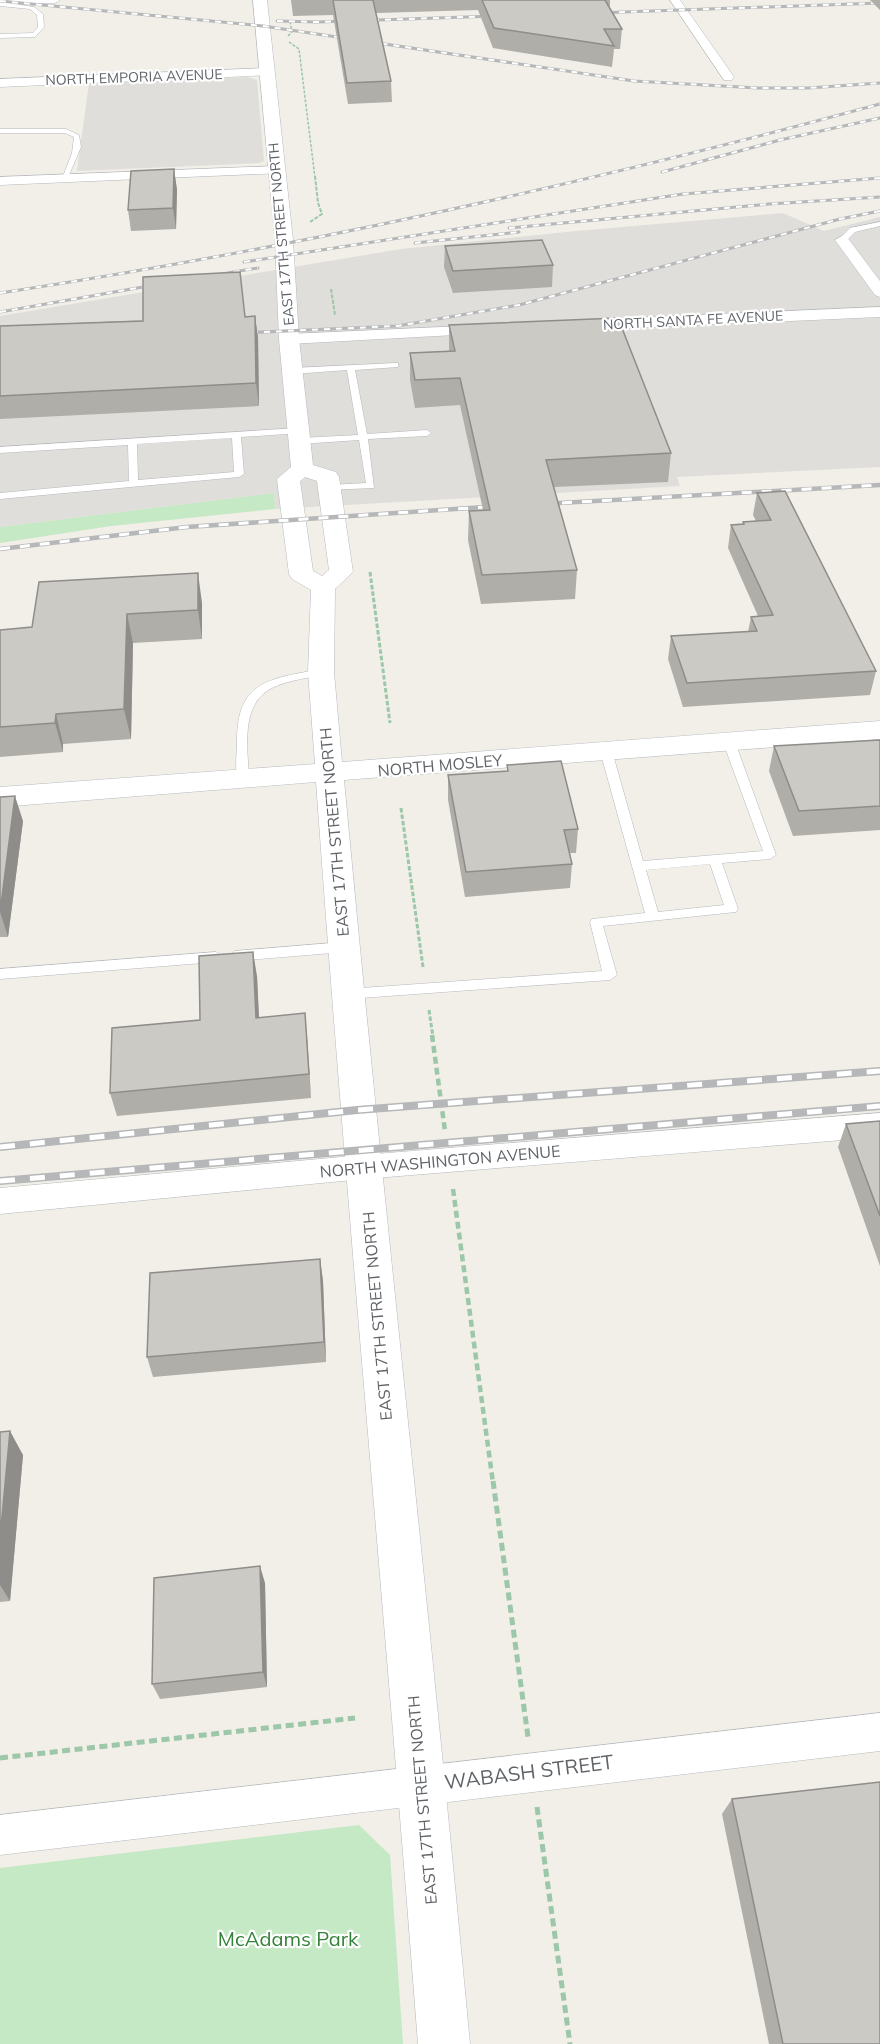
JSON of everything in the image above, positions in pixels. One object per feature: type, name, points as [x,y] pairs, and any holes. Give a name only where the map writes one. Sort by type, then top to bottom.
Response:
[{"type":"street","points":[[0,3],[55,0]]},
{"type":"street","name":"EAST 17TH STREET NORTH","points":[[260,0],[285,245],[290,339],[302,469]]},
{"type":"street","points":[[675,0],[728,77]]},
{"type":"street","name":"NORTH EMPORIA AVENUE","points":[[0,83],[267,72]]},
{"type":"street","points":[[0,181],[277,170]]},
{"type":"street","points":[[842,240],[880,292]]},
{"type":"street","name":"NORTH SANTA FE AVENUE","points":[[573,326],[880,312]]},
{"type":"street","points":[[290,339],[503,329]]},
{"type":"street","points":[[302,469],[328,477],[330,488],[340,572],[323,587],[301,574],[288,479],[302,469]]},
{"type":"street","name":"EAST 17TH STREET NORTH","points":[[323,587],[321,672],[347,994],[422,1785],[444,2044]]},
{"type":"street","name":"NORTH MOSLEY","points":[[0,797],[880,730]]},
{"type":"street","name":"NORTH WASHINGTON AVENUE","points":[[0,1201],[363,1167],[880,1125]]},
{"type":"street","name":"WABASH STREET","points":[[0,1836],[880,1732]]},
{"type":"lane","points":[[0,3],[32,8],[40,14],[41,27],[35,35],[0,36]]},
{"type":"lane","points":[[0,130],[66,130],[76,136],[78,143],[74,160],[67,167],[65,179]]},
{"type":"lane","points":[[842,240],[853,231],[880,224]]},
{"type":"lane","points":[[293,371],[395,365]]},
{"type":"lane","points":[[330,488],[371,486],[351,368]]},
{"type":"lane","points":[[0,450],[236,435],[363,437],[427,433]]},
{"type":"lane","points":[[0,496],[239,474],[236,435]]},
{"type":"lane","points":[[132,442],[134,484]]},
{"type":"lane","points":[[243,780],[243,711],[251,695],[268,684],[321,672]]},
{"type":"lane","points":[[638,866],[770,855],[729,742]]},
{"type":"lane","points":[[606,751],[653,917]]},
{"type":"lane","points":[[347,994],[610,975],[596,922],[732,909],[715,859]]},
{"type":"lane","points":[[0,974],[344,947]]},
{"type":"path","points":[[289,19],[292,32],[287,36],[289,42],[299,49],[318,203],[322,214],[310,222]]},
{"type":"path","points":[[401,807],[570,2044]]},
{"type":"path","points":[[0,1758],[355,1718]]},
{"type":"shaded area","points":[[247,77],[257,80],[264,161],[77,171],[89,83]]},
{"type":"shaded area","points":[[783,213],[824,231],[880,217],[880,467],[677,477],[680,486],[275,509],[274,493],[0,527],[0,316],[401,249]]},
{"type":"green space","points":[[274,493],[275,509],[111,526],[0,543],[0,527]]},
{"type":"green space","name":"McAdams Park","points":[[359,1825],[390,1855],[403,2044],[0,2044],[0,1868]]},
{"type":"building","points":[[333,0],[373,0],[391,81],[347,83]]},
{"type":"building","points":[[482,0],[605,0],[622,29],[604,29],[614,46],[494,28]]},
{"type":"building","points":[[174,169],[173,208],[128,210],[131,171]]},
{"type":"building","points":[[542,240],[553,265],[453,271],[445,246]]},
{"type":"building","points":[[240,272],[245,317],[255,316],[256,383],[0,396],[0,326],[143,321],[143,277]]},
{"type":"building","points":[[618,318],[671,453],[546,460],[577,570],[482,575],[469,511],[490,510],[460,378],[415,380],[410,353],[455,351],[449,325]]},
{"type":"building","points":[[785,491],[876,671],[687,683],[671,636],[757,631],[751,617],[773,615],[731,525],[771,520],[757,493]]},
{"type":"building","points":[[198,573],[198,610],[127,614],[124,709],[56,714],[55,723],[0,727],[0,630],[32,627],[39,582]]},
{"type":"building","points":[[880,740],[880,806],[799,811],[774,746]]},
{"type":"building","points":[[561,761],[578,829],[564,830],[572,864],[466,872],[448,775],[508,771],[507,765]]},
{"type":"building","points":[[15,796],[0,912],[0,797]]},
{"type":"building","points":[[253,952],[256,1018],[305,1013],[309,1074],[110,1093],[112,1028],[200,1020],[199,956]]},
{"type":"building","points":[[880,1121],[880,1216],[846,1124]]},
{"type":"building","points":[[320,1259],[324,1342],[147,1357],[150,1273]]},
{"type":"building","points":[[10,1431],[0,1538],[0,1432]]},
{"type":"building","points":[[260,1566],[263,1672],[152,1684],[154,1578]]},
{"type":"building","points":[[880,1782],[880,2044],[783,2044],[732,1799]]},
{"type":"railway","points":[[0,1],[263,26],[634,81],[758,88],[808,88],[880,83]]},
{"type":"railway","points":[[595,13],[880,3]]},
{"type":"railway","points":[[277,21],[318,22],[496,16]]},
{"type":"railway","points":[[0,293],[222,256],[443,211],[662,161],[880,104]]},
{"type":"railway","points":[[662,172],[780,140],[880,118]]},
{"type":"railway","points":[[244,262],[683,194],[880,178]]},
{"type":"railway","points":[[509,228],[769,204],[880,197]]},
{"type":"railway","points":[[240,333],[397,326],[519,305],[840,219],[880,211]]},
{"type":"railway","points":[[415,243],[519,232]]},
{"type":"railway","points":[[210,276],[258,268]]},
{"type":"railway","points":[[0,312],[160,284]]},
{"type":"railway","points":[[542,504],[880,485]]},
{"type":"railway","points":[[0,549],[187,527],[500,506]]},
{"type":"railway","points":[[0,1147],[357,1110],[880,1071]]},
{"type":"railway","points":[[0,1181],[880,1106]]}]
